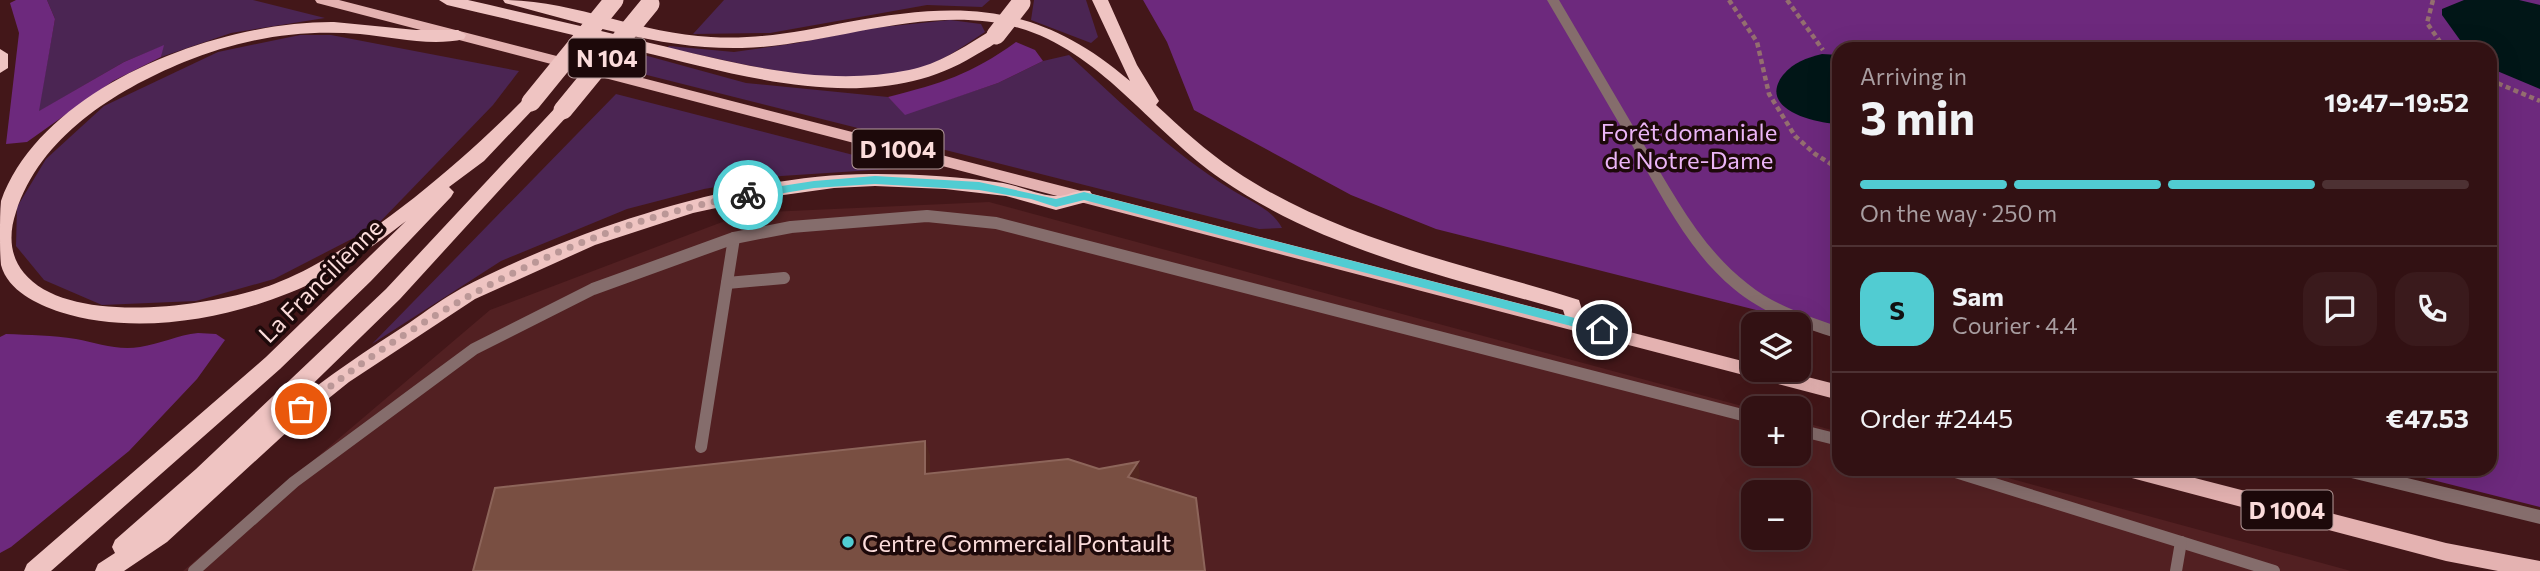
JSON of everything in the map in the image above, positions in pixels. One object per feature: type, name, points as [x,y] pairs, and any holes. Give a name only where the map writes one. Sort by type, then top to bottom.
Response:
[{"type":"highway","points":[[447,0],[704,61],[826,83],[869,83],[929,71],[958,60],[996,35],[1011,19],[1021,1]]},
{"type":"highway","points":[[511,0],[671,39],[723,44],[786,39],[892,17],[963,15],[1030,26],[1062,39],[1083,52],[1155,111],[1202,155],[1258,194],[1378,246],[1572,305],[1576,323]]},
{"type":"highway","name":"La Francilienne","points":[[35,571],[273,363],[364,276],[531,102],[614,0]]},
{"type":"highway","points":[[1100,0],[1129,65],[1155,111]]},
{"type":"highway","name":"N 104","points":[[97,571],[204,475],[384,303],[563,110],[652,2]]},
{"type":"highway","points":[[458,36],[428,38],[312,27],[272,31],[214,46],[151,71],[86,110],[46,144],[14,189],[0,230],[1,245],[6,262],[24,285],[51,301],[85,311],[130,317],[180,313],[223,305],[280,289],[358,248],[486,149]]},
{"type":"highway","points":[[0,54],[0,68]]},
{"type":"highway","points":[[106,571],[159,535],[281,425],[342,376],[468,294],[588,240],[646,220],[725,199],[834,182],[875,180],[945,183],[1006,190],[1056,203],[1084,196]]},
{"type":"main road","name":"D 1004","points":[[322,0],[1832,391]]},
{"type":"main road","name":"D 1004","points":[[2155,476],[2446,552],[2540,570]]},
{"type":"main road","name":"D 1004","points":[[2446,552],[2493,571]]},
{"type":"street","points":[[1553,0],[1682,220],[1703,247],[1748,292],[1786,314],[1832,330]]},
{"type":"street","points":[[2372,476],[2540,517]]},
{"type":"lane","points":[[194,571],[294,482],[474,349],[593,289],[734,238],[791,227],[916,217],[961,218],[996,223],[1741,415]]},
{"type":"lane","points":[[701,447],[734,238]]},
{"type":"lane","points":[[727,283],[784,278]]},
{"type":"lane","points":[[1811,433],[1832,438]]},
{"type":"lane","points":[[1969,476],[2274,571]]},
{"type":"lane","points":[[2176,571],[2181,542]]},
{"type":"path","points":[[1729,0],[1757,42],[1769,94],[1795,136],[1832,165]]},
{"type":"path","points":[[1787,0],[1823,50]]},
{"type":"path","points":[[2433,0],[2427,23],[2440,42]]},
{"type":"path","points":[[2497,83],[2540,101]]},
{"type":"shaded area","points":[[47,0],[253,0],[325,18],[231,33],[161,57],[163,46],[124,62],[38,112],[55,19]]},
{"type":"shaded area","points":[[724,0],[990,0],[982,7],[927,5],[770,33],[693,34]]},
{"type":"shaded area","points":[[1034,0],[1086,0],[1098,37],[1091,43],[1031,20]]},
{"type":"shaded area","points":[[2464,0],[2519,0],[2540,5],[2540,89],[2497,71],[2497,42],[2461,42],[2442,15],[2442,9]]},
{"type":"shaded area","points":[[950,20],[981,24],[985,32],[934,63],[884,76],[853,78],[790,73],[667,48],[669,46],[734,52],[873,28]]},
{"type":"shaded area","points":[[300,35],[331,35],[519,71],[493,105],[375,227],[274,279],[196,301],[102,305],[44,280],[16,246],[17,207],[46,159],[104,106],[218,52]]},
{"type":"shaded area","points":[[644,55],[746,83],[888,97],[905,114],[998,83],[1043,61],[1069,55],[1167,143],[1232,190],[1267,211],[1282,228],[1259,229],[631,71]]},
{"type":"shaded area","points":[[1832,55],[1832,123],[1792,112],[1777,97],[1777,87],[1783,75],[1791,67],[1811,57]]},
{"type":"shaded area","points":[[616,94],[904,168],[781,176],[704,189],[627,209],[501,261],[372,344]]},
{"type":"shaded area","points":[[989,202],[1741,406],[1741,466],[1811,466],[1811,424],[1832,430],[1832,476],[2001,476],[2351,571],[183,571],[490,310],[746,213]]},
{"type":"green space","points":[[16,0],[47,0],[55,19],[39,111],[124,62],[164,45],[161,57],[113,81],[27,142],[6,144],[19,33],[10,3]]},
{"type":"green space","name":"Forêt domaniale de Notre-Dame","points":[[1143,0],[2540,0],[2540,507],[2417,476],[2497,476],[2497,42],[1832,42],[1832,329],[1811,324],[1811,312],[1764,312],[1436,229],[1351,195],[1194,110],[1167,42]]},
{"type":"green space","points":[[1016,42],[1035,50],[1043,61],[998,83],[905,115],[888,97],[955,77],[984,63]]},
{"type":"green space","points":[[198,333],[216,334],[225,340],[197,379],[129,451],[11,547],[0,553],[0,337],[6,334],[50,336],[132,348]]},
{"type":"building","name":"Centre Commercial Pontault","points":[[925,441],[925,474],[1068,459],[1099,469],[1138,462],[1128,477],[1196,498],[1205,571],[473,571],[495,488]]},
{"type":"way so far","points":[[301,409],[342,376],[436,313],[528,265],[646,220],[748,195]]},
{"type":"place","name":"Centre Commercial Pontault","points":[[848,542]]},
{"type":"route","points":[[748,195],[834,182],[917,180],[979,186],[1032,195],[1056,203],[1084,196],[1602,330]]}]
